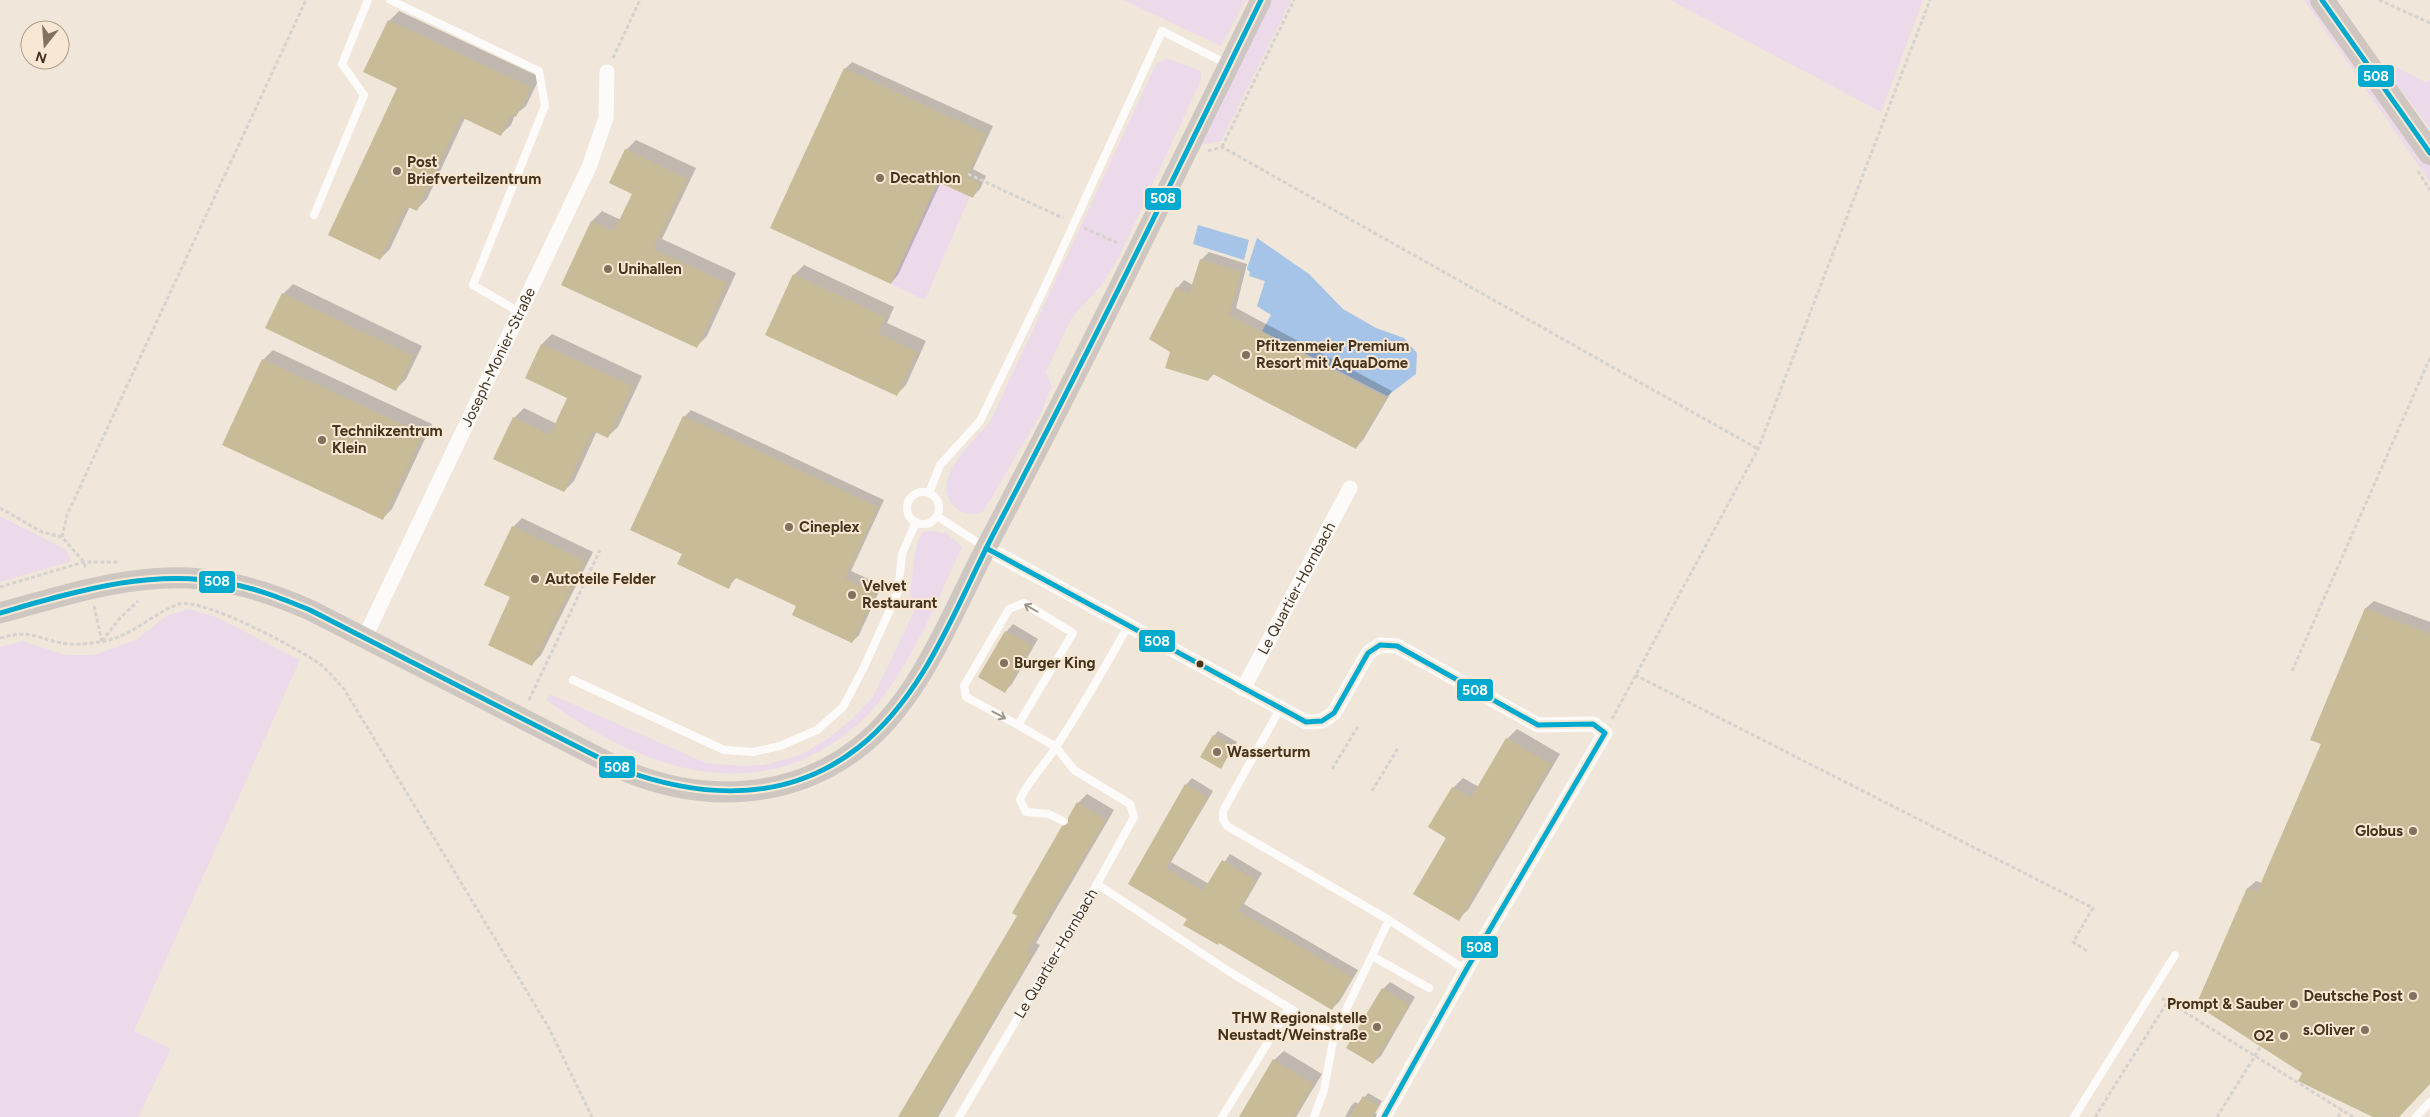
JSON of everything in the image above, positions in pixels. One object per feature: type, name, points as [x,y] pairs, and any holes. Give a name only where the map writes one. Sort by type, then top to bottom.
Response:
[{"type":"main road","points":[[2322,0],[2430,153]]},
{"type":"street","points":[[0,613],[90,588],[166,576],[195,576],[222,580],[248,586],[290,601],[365,637],[622,770],[665,786],[710,793],[733,793],[778,786],[799,780],[840,760],[858,748],[892,717],[918,680],[1040,447],[1261,0]]},
{"type":"street","name":"Joseph-Monier-Straße","points":[[365,637],[589,167],[606,118],[607,72]]},
{"type":"street","name":"Le Quartier-Hornbach","points":[[1243,689],[1350,488]]},
{"type":"street","points":[[986,548],[1129,624],[1243,689],[1306,722],[1322,721],[1334,713],[1368,653],[1380,645],[1397,646],[1538,725],[1593,724],[1605,733],[1466,970],[1384,1117]]},
{"type":"lane","points":[[314,215],[364,95],[342,64],[368,0]]},
{"type":"lane","points":[[390,0],[539,71],[545,106],[473,285],[519,312]]},
{"type":"lane","points":[[929,493],[940,465],[980,421],[1162,31],[1228,65]]},
{"type":"lane","points":[[929,493],[939,505],[937,516],[925,524],[916,522],[907,511],[908,502],[914,494],[929,493]]},
{"type":"lane","points":[[937,516],[986,548]]},
{"type":"lane","points":[[572,680],[724,750],[753,752],[780,746],[817,730],[843,707],[864,667],[898,592],[902,554],[916,522]]},
{"type":"lane","points":[[1018,725],[1073,633],[1024,603],[1009,609],[964,686],[966,697],[1056,747],[1074,770],[1130,804],[1134,817],[1097,884]]},
{"type":"lane","points":[[1063,821],[1049,814],[1026,812],[1020,800],[1023,791],[1034,779],[1056,747],[1129,624]]},
{"type":"lane","points":[[1280,709],[1224,811],[1223,819],[1227,826],[1389,920],[1466,970]]},
{"type":"lane","name":"Le Quartier-Hornbach","points":[[959,1117],[1097,884],[1230,972],[1334,1035]]},
{"type":"lane","points":[[1314,1117],[1324,1090],[1334,1035],[1389,920]]},
{"type":"lane","points":[[2074,1117],[2175,955]]},
{"type":"lane","points":[[1372,956],[1428,988]]},
{"type":"lane","points":[[1222,1117],[1289,1008]]},
{"type":"lane","points":[[2416,1117],[2430,1102]]},
{"type":"path","points":[[62,537],[67,514],[306,0]]},
{"type":"path","points":[[607,72],[640,0]]},
{"type":"path","points":[[1294,0],[1222,147],[1758,449]]},
{"type":"path","points":[[1605,733],[1758,449],[1930,0]]},
{"type":"path","points":[[2379,0],[2430,22]]},
{"type":"path","points":[[968,174],[1136,252]]},
{"type":"path","points":[[2292,671],[2430,358]]},
{"type":"path","points":[[0,508],[42,532],[62,537],[84,562],[102,642]]},
{"type":"path","points":[[520,716],[600,550]]},
{"type":"path","points":[[0,587],[84,562]]},
{"type":"path","points":[[102,642],[120,618],[144,598]]},
{"type":"path","points":[[0,638],[16,633],[30,633],[70,644],[102,642],[134,631],[179,604],[198,604],[299,651],[322,666],[344,689],[549,1028],[592,1117]]},
{"type":"path","points":[[1635,675],[2093,908],[2073,942],[2086,951]]},
{"type":"path","points":[[1332,768],[1360,725]]},
{"type":"path","points":[[1372,791],[1398,748]]},
{"type":"path","points":[[2152,992],[2353,1117]]},
{"type":"path","points":[[2095,1117],[2168,1001]]},
{"type":"path","points":[[2216,1117],[2261,1046]]},
{"type":"path","points":[[2338,1117],[2342,1110]]},
{"type":"shaded area","points":[[1123,0],[1246,0],[1221,46]]},
{"type":"shaded area","points":[[1273,0],[1291,0],[1221,141],[1200,145]]},
{"type":"shaded area","points":[[1670,0],[1923,0],[1881,112]]},
{"type":"shaded area","points":[[2304,0],[2315,0],[2430,163],[2430,182]]},
{"type":"shaded area","points":[[1167,58],[1201,71],[1201,80],[1119,257],[1103,283],[1071,319],[1046,372],[1052,386],[1039,417],[983,512],[970,514],[962,512],[955,508],[947,494],[947,483],[951,472],[965,449],[990,422],[1156,64]]},
{"type":"shaded area","points":[[2382,64],[2399,68],[2425,82],[2430,80],[2430,129]]},
{"type":"shaded area","points":[[938,182],[970,196],[925,300],[891,284]]},
{"type":"shaded area","points":[[0,516],[65,549],[72,561],[0,582]]},
{"type":"shaded area","points":[[932,531],[947,534],[962,547],[908,659],[875,708],[863,720],[836,741],[800,761],[762,771],[725,773],[687,769],[650,758],[614,742],[546,700],[550,694],[706,763],[743,766],[763,765],[804,753],[829,738],[851,720],[873,697],[919,601],[909,595],[915,555],[923,532]]},
{"type":"shaded area","points":[[189,609],[216,617],[300,660],[134,1031],[171,1049],[138,1117],[0,1117],[0,647],[22,641],[65,655],[94,655],[136,640],[166,616]]},
{"type":"water","points":[[1198,225],[1249,240],[1244,260],[1193,244]]},
{"type":"water","points":[[1257,238],[1309,274],[1343,309],[1376,328],[1404,338],[1417,353],[1416,374],[1387,396],[1262,331],[1271,315],[1257,306],[1265,281],[1249,276],[1250,272],[1247,269]]},
{"type":"building","name":"Post Briefverteilzentrum","points":[[388,20],[531,87],[516,117],[511,114],[501,136],[461,117],[417,211],[406,206],[380,260],[328,235],[397,88],[363,72]]},
{"type":"building","name":"Decathlon","points":[[844,68],[986,134],[967,177],[980,183],[973,198],[938,182],[891,284],[770,228]]},
{"type":"building","points":[[625,149],[687,179],[653,249],[727,283],[697,348],[561,285],[591,221],[614,231],[632,194],[609,183]]},
{"type":"building","points":[[1200,259],[1241,272],[1229,315],[1386,398],[1356,449],[1211,373],[1208,381],[1165,368],[1170,352],[1149,339],[1176,287],[1189,294]]},
{"type":"building","points":[[793,274],[885,317],[878,333],[917,352],[897,396],[765,335]]},
{"type":"building","points":[[282,293],[413,356],[396,391],[265,328]]},
{"type":"building","points":[[541,344],[633,386],[608,438],[593,431],[564,492],[493,459],[513,417],[550,435],[567,398],[525,378]]},
{"type":"building","name":"Technikzentrum Klein","points":[[262,359],[423,434],[383,520],[222,445]]},
{"type":"building","points":[[683,416],[878,507],[845,578],[876,593],[852,643],[792,615],[796,606],[734,577],[729,589],[677,564],[682,554],[630,530]]},
{"type":"building","points":[[512,526],[585,561],[532,666],[488,645],[510,597],[484,585]]},
{"type":"building","points":[[2365,608],[2430,634],[2430,1084],[2399,1117],[2373,1117],[2298,1081],[2302,1073],[2196,1005],[2247,888],[2257,892],[2321,744],[2310,740]]},
{"type":"building","points":[[1005,631],[1032,646],[1005,693],[978,677]]},
{"type":"building","name":"Wasserturm","points":[[1213,735],[1233,747],[1221,769],[1200,757]]},
{"type":"building","points":[[1506,738],[1551,764],[1459,921],[1413,894],[1446,838],[1428,827],[1452,787],[1471,798]]},
{"type":"building","points":[[1185,784],[1208,798],[1166,868],[1203,891],[1222,860],[1256,880],[1238,911],[1352,977],[1332,1010],[1219,943],[1218,945],[1183,925],[1187,919],[1128,884]]},
{"type":"building","points":[[1077,802],[1106,820],[1027,952],[1032,955],[936,1117],[898,1117],[1017,916],[1012,913],[1062,826],[1068,824],[1068,818]]},
{"type":"building","name":"THW Regionalstelle Neustadt/Weinstraße","points":[[1382,988],[1409,1005],[1373,1064],[1346,1048]]},
{"type":"building","points":[[1273,1059],[1313,1084],[1294,1117],[1239,1117]]},
{"type":"building","points":[[1363,1096],[1379,1106],[1372,1117],[1350,1117]]},
{"type":"transit line","name":"508","points":[[0,613],[84,590],[141,580],[169,578],[198,579],[238,585],[310,610],[623,770],[653,780],[684,787],[744,790],[774,787],[803,778],[832,765],[859,747],[883,725],[904,701],[938,646],[1261,0]]},
{"type":"transit line","name":"508","points":[[2322,0],[2430,153]]},
{"type":"transit line","name":"508","points":[[986,548],[1306,722],[1322,721],[1334,713],[1368,653],[1380,645],[1397,646],[1538,725],[1593,724],[1605,733],[1466,970],[1384,1117]]},
{"type":"place","name":"Post Briefverteilzentrum","points":[[397,171]]},
{"type":"place","name":"Decathlon","points":[[880,178]]},
{"type":"place","name":"Unihallen","points":[[608,269]]},
{"type":"place","name":"Pfitzenmeier Premium Resort mit AquaDome","points":[[1246,355]]},
{"type":"place","name":"Technikzentrum Klein","points":[[322,440]]},
{"type":"place","name":"Cineplex","points":[[789,527]]},
{"type":"place","name":"Autoteile Felder","points":[[535,579]]},
{"type":"place","name":"Velvet Restaurant","points":[[852,595]]},
{"type":"place","name":"Burger King","points":[[1004,663]]},
{"type":"place","name":"Wasserturm","points":[[1217,752]]},
{"type":"place","name":"Globus","points":[[2413,831]]},
{"type":"place","name":"Deutsche Post","points":[[2413,996]]},
{"type":"place","name":"Prompt & Sauber","points":[[2294,1004]]},
{"type":"place","name":"THW Regionalstelle Neustadt/Weinstraße","points":[[1377,1027]]},
{"type":"place","name":"s.Oliver","points":[[2365,1030]]},
{"type":"place","name":"O2","points":[[2284,1036]]}]
